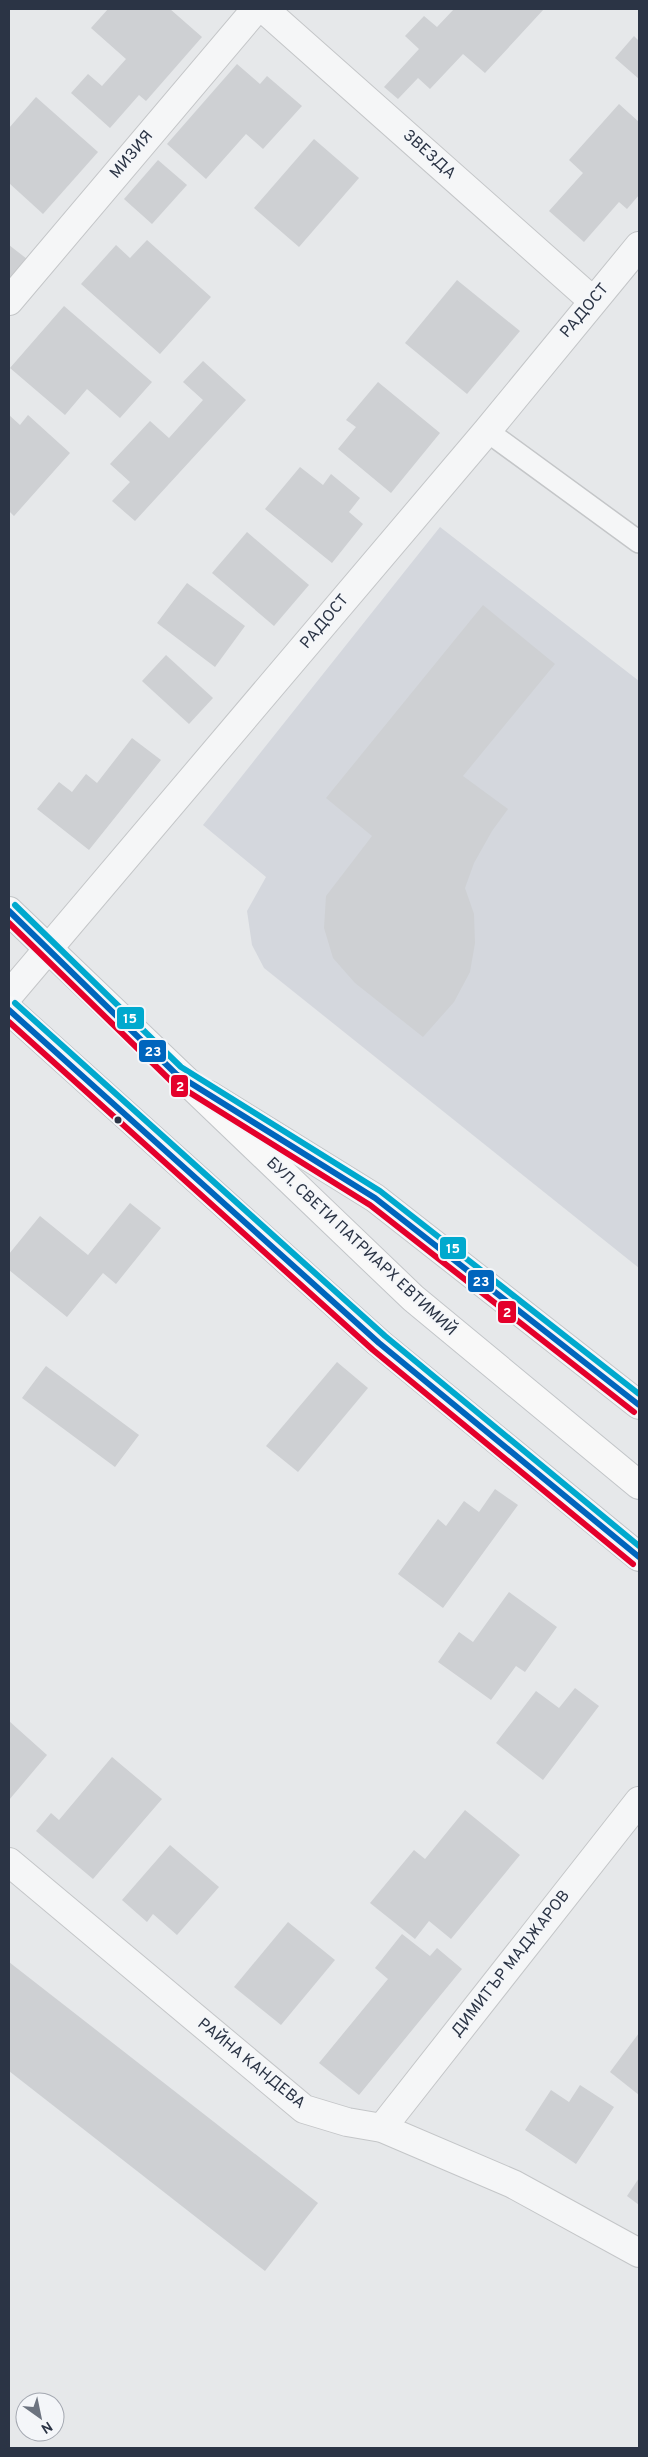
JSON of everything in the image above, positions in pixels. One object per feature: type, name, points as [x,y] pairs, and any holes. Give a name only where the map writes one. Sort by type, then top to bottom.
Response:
[{"type":"main road","name":"БУЛ. СВЕТИ ПАТРИАРХ ЕВТИМИЙ","points":[[9,912],[176,1074],[413,1298],[639,1486]]},
{"type":"main road","points":[[9,1010],[379,1343],[639,1558]]},
{"type":"street","name":"МИЗИЯ","points":[[9,301],[256,9]]},
{"type":"street","name":"ЗВЕЗДА","points":[[264,9],[593,301]]},
{"type":"street","name":"РАДОСТ","points":[[9,995],[486,431],[639,246]]},
{"type":"street","points":[[176,1074],[375,1198],[639,1405]]},
{"type":"street","name":"ДИМИТЪР МАДЖАРОВ","points":[[382,2128],[639,1801]]},
{"type":"street","name":"РАЙНА КАНДЕВА","points":[[9,1862],[304,2109],[347,2122],[382,2128],[513,2184],[639,2253]]},
{"type":"lane","points":[[486,431],[639,542]]},
{"type":"shaded area","points":[[440,527],[639,681],[639,1268],[264,968],[252,945],[247,911],[266,877],[203,825]]},
{"type":"building","points":[[108,9],[170,9],[202,37],[146,101],[139,95],[110,128],[71,93],[88,74],[102,86],[126,59],[91,28]]},
{"type":"building","points":[[454,9],[544,9],[485,73],[463,54],[430,89],[418,78],[398,99],[384,87],[419,49],[405,36],[424,16],[437,27]]},
{"type":"building","points":[[634,36],[639,41],[639,79],[615,58]]},
{"type":"building","points":[[237,64],[260,84],[267,76],[302,106],[263,149],[246,134],[206,179],[167,144]]},
{"type":"building","points":[[36,97],[98,152],[43,214],[9,183],[9,128]]},
{"type":"building","points":[[619,104],[639,122],[639,195],[627,209],[619,202],[584,242],[549,211],[583,173],[569,160]]},
{"type":"building","points":[[314,139],[359,178],[299,247],[254,208]]},
{"type":"building","points":[[158,160],[187,185],[152,224],[124,199]]},
{"type":"building","points":[[147,240],[211,297],[160,354],[81,284],[116,245],[130,258]]},
{"type":"building","points":[[9,245],[27,259],[9,282]]},
{"type":"building","points":[[457,280],[520,331],[467,394],[405,343]]},
{"type":"building","points":[[64,306],[152,382],[120,418],[87,389],[65,415],[10,368]]},
{"type":"building","points":[[203,361],[246,400],[135,521],[112,501],[130,482],[110,464],[150,421],[169,438],[203,400],[183,382]]},
{"type":"building","points":[[378,382],[440,433],[391,493],[338,449],[356,427],[346,420]]},
{"type":"building","points":[[9,415],[20,425],[28,415],[70,453],[14,516],[9,511]]},
{"type":"building","points":[[300,467],[323,485],[331,474],[360,498],[349,512],[363,524],[332,563],[265,509]]},
{"type":"building","points":[[247,532],[309,585],[274,626],[212,573]]},
{"type":"building","points":[[187,583],[245,626],[215,667],[157,623]]},
{"type":"building","points":[[483,605],[555,664],[463,776],[508,809],[492,831],[474,863],[465,888],[474,914],[475,943],[470,972],[454,1002],[423,1037],[355,983],[333,958],[324,928],[326,896],[372,836],[326,798]]},
{"type":"building","points":[[166,655],[213,698],[189,724],[142,681]]},
{"type":"building","points":[[132,738],[161,760],[89,850],[37,809],[59,782],[72,792],[86,774],[97,783]]},
{"type":"building","points":[[130,1203],[161,1228],[116,1284],[103,1273],[67,1317],[9,1270],[9,1254],[40,1216],[88,1255]]},
{"type":"building","points":[[337,1362],[368,1388],[298,1472],[266,1446]]},
{"type":"building","points":[[46,1366],[139,1435],[115,1467],[22,1398]]},
{"type":"building","points":[[495,1489],[518,1505],[443,1608],[398,1574],[438,1519],[446,1526],[464,1501],[479,1512]]},
{"type":"building","points":[[509,1592],[557,1627],[525,1672],[516,1666],[491,1700],[438,1662],[459,1632],[473,1642]]},
{"type":"building","points":[[575,1688],[599,1706],[543,1780],[496,1743],[536,1691],[559,1708]]},
{"type":"building","points":[[9,1721],[47,1755],[9,1800]]},
{"type":"building","points":[[112,1757],[162,1799],[93,1879],[36,1831],[51,1813],[59,1820]]},
{"type":"building","points":[[465,1810],[520,1855],[451,1939],[429,1921],[415,1939],[370,1903],[414,1850],[425,1859]]},
{"type":"building","points":[[170,1845],[219,1887],[177,1935],[153,1914],[147,1922],[122,1900]]},
{"type":"building","points":[[288,1922],[335,1960],[281,2025],[234,1987]]},
{"type":"building","points":[[402,1934],[430,1956],[437,1948],[462,1969],[359,2095],[319,2063],[388,1979],[375,1968]]},
{"type":"building","points":[[9,1962],[318,2203],[265,2271],[9,2071]]},
{"type":"building","points":[[639,2033],[639,2095],[610,2072]]},
{"type":"building","points":[[580,2085],[614,2107],[576,2164],[525,2130],[551,2090],[569,2102]]},
{"type":"building","points":[[639,2178],[639,2205],[627,2196]]},
{"type":"transit line","name":"15","points":[[15,905],[181,1067],[380,1191],[639,1394]]},
{"type":"transit line","name":"23","points":[[9,911],[176,1074],[375,1198],[639,1405]]},
{"type":"transit line","name":"2","points":[[9,923],[171,1081],[370,1205],[634,1412]]},
{"type":"transit line","name":"15","points":[[15,1003],[385,1336],[639,1546]]},
{"type":"transit line","name":"23","points":[[9,1010],[379,1343],[639,1557]]},
{"type":"transit line","name":"2","points":[[9,1022],[373,1350],[633,1564]]}]
